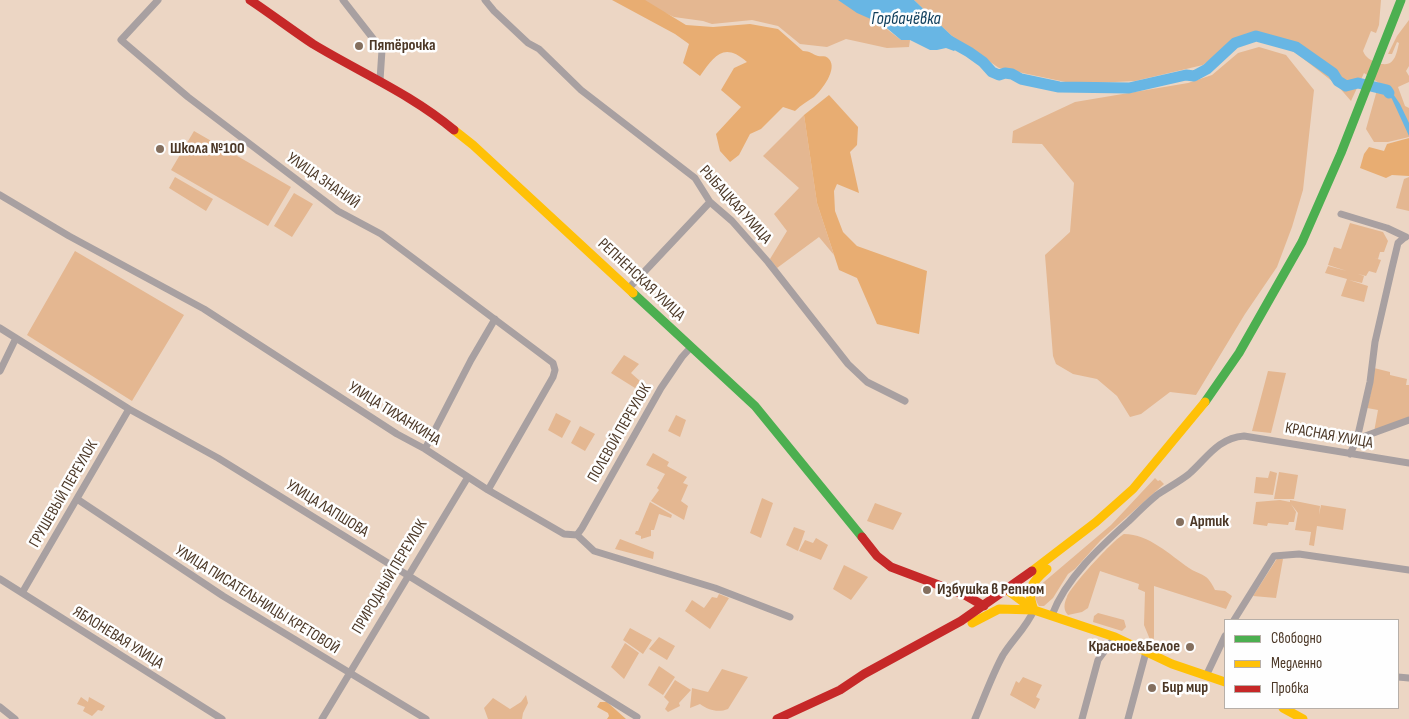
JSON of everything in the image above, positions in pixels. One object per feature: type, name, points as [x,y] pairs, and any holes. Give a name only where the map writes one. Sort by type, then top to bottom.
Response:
[{"type":"main road","name":"РЕПНЕНСКАЯ УЛИЦА","points":[[250,0],[314,44],[380,80],[434,113],[473,145],[755,406],[877,556],[891,567],[965,595],[984,606]]},
{"type":"main road","points":[[1034,610],[1028,593],[1032,584],[1132,489],[1206,401],[1239,353],[1302,242],[1346,140],[1401,0]]},
{"type":"main road","points":[[777,719],[840,690],[864,674],[930,639],[984,606],[1096,522]]},
{"type":"main road","points":[[1007,590],[1034,610]]},
{"type":"main road","points":[[840,690],[856,686],[887,671],[995,610],[1004,609],[1034,610],[1052,615],[1116,637],[1172,664],[1224,682]]},
{"type":"main road","points":[[1285,709],[1303,719]]},
{"type":"street","name":"УЛИЦА ЗНАНИЙ","points":[[158,0],[122,40],[188,97],[338,212],[381,234],[549,359],[555,370],[543,396],[488,490]]},
{"type":"street","points":[[343,0],[382,50],[380,80]]},
{"type":"street","name":"РЫБАЦКАЯ УЛИЦА","points":[[485,0],[528,43],[539,49],[581,90],[695,178],[710,202],[732,221],[768,262],[848,364],[867,382],[905,401]]},
{"type":"street","name":"УЛИЦА ТИХАНКИНА","points":[[0,195],[69,236],[204,309],[397,434],[425,449],[488,490],[564,534],[577,535],[594,550],[715,588],[790,617]]},
{"type":"street","points":[[629,288],[710,202]]},
{"type":"street","points":[[1341,214],[1387,228],[1407,237]]},
{"type":"street","points":[[1350,454],[1358,439],[1370,382],[1375,342],[1398,243],[1407,237]]},
{"type":"street","points":[[425,449],[494,319]]},
{"type":"street","name":"УЛИЦА ЛАПШОВА","points":[[0,328],[130,409],[218,458],[637,716]]},
{"type":"street","points":[[0,371],[16,338]]},
{"type":"street","name":"ПОЛЕВОЙ ПЕРЕУЛОК","points":[[577,535],[661,388],[682,357],[691,348]]},
{"type":"street","name":"ГРУШЕВЫЙ ПЕРЕУЛОК","points":[[22,593],[130,409]]},
{"type":"street","points":[[1358,439],[1409,420]]},
{"type":"street","name":"КРАСНАЯ УЛИЦА","points":[[1052,615],[1056,604],[1084,566],[1124,526],[1156,496],[1189,474],[1218,445],[1231,438],[1244,436],[1409,463]]},
{"type":"street","name":"ПРИРОДНЫЙ ПЕРЕУЛОК","points":[[322,719],[468,476]]},
{"type":"street","name":"УЛИЦА ПИСАТЕЛЬНИЦЫ КРЕТОВОЙ","points":[[77,499],[223,596],[426,719]]},
{"type":"street","points":[[1235,619],[1274,556],[1299,554],[1409,570]]},
{"type":"street","name":"ЯБЛОНЕВАЯ УЛИЦА","points":[[0,579],[222,719]]},
{"type":"street","points":[[975,719],[1002,657],[1013,639],[1024,630],[1034,610]]},
{"type":"street","points":[[1082,719],[1098,660],[1116,637]]},
{"type":"street","points":[[1206,676],[1224,638]]},
{"type":"street","points":[[1128,719],[1146,652]]},
{"type":"street","points":[[1216,653],[1224,654]]},
{"type":"street","points":[[0,707],[15,719]]},
{"type":"shaded area","points":[[612,0],[645,0],[686,25],[713,27],[750,24],[778,29],[803,51],[828,58],[832,68],[825,85],[814,97],[795,111],[783,107],[761,129],[750,134],[739,155],[730,162],[720,151],[716,134],[741,107],[721,90],[734,68],[747,62],[739,56],[725,52],[715,58],[700,76],[683,63],[689,44],[675,34]]},
{"type":"shaded area","points":[[637,0],[883,0],[879,23],[901,40],[910,40],[909,47],[887,48],[846,39],[827,47],[800,44],[778,26],[752,20],[712,24],[674,17]]},
{"type":"shaded area","points":[[914,0],[1381,0],[1379,25],[1376,33],[1371,31],[1363,51],[1367,57],[1375,62],[1388,64],[1391,62],[1399,43],[1397,42],[1392,54],[1388,54],[1397,36],[1409,20],[1409,66],[1406,71],[1409,76],[1409,82],[1398,87],[1405,106],[1409,108],[1409,137],[1388,142],[1374,142],[1366,129],[1379,83],[1364,73],[1351,101],[1337,85],[1296,53],[1255,33],[1237,39],[1203,65],[1135,81],[1075,84],[999,68],[952,36]]},
{"type":"shaded area","points":[[1259,47],[1286,55],[1314,90],[1303,190],[1292,227],[1277,267],[1245,314],[1196,395],[1170,392],[1141,414],[1130,417],[1117,396],[1097,379],[1073,374],[1056,364],[1053,356],[1045,255],[1070,232],[1074,183],[1042,144],[1012,143],[1013,131],[1075,102],[1188,83],[1212,75],[1238,53]]},
{"type":"shaded area","points":[[829,95],[858,127],[857,145],[850,152],[859,193],[837,184],[834,191],[835,211],[843,232],[857,246],[927,271],[919,334],[877,324],[857,278],[839,270],[817,203],[804,115]]},
{"type":"shaded area","points":[[804,115],[817,203],[834,255],[819,237],[777,268],[770,259],[787,231],[774,214],[799,188],[763,156]]},
{"type":"shaded area","points":[[194,131],[291,187],[268,226],[171,170]]},
{"type":"shaded area","points":[[1409,138],[1409,176],[1392,175],[1386,178],[1360,168],[1364,154],[1369,147],[1384,151],[1387,144]]},
{"type":"shaded area","points":[[175,177],[213,199],[206,211],[169,188]]},
{"type":"shaded area","points":[[1409,177],[1409,211],[1396,208],[1404,179]]},
{"type":"shaded area","points":[[294,193],[313,204],[292,237],[274,226]]},
{"type":"shaded area","points":[[1350,223],[1383,232],[1388,241],[1384,252],[1380,252],[1378,259],[1374,258],[1381,260],[1376,273],[1369,271],[1366,276],[1358,274],[1364,276],[1362,283],[1349,280],[1368,286],[1364,302],[1341,296],[1347,279],[1325,273],[1328,266],[1347,271],[1328,265],[1334,247],[1341,249]]},
{"type":"shaded area","points":[[75,251],[184,315],[132,401],[27,335]]},
{"type":"shaded area","points":[[624,355],[639,364],[631,373],[640,381],[635,388],[611,373]]},
{"type":"shaded area","points":[[1374,368],[1390,372],[1390,375],[1407,379],[1406,385],[1409,385],[1409,418],[1374,432],[1378,410],[1367,408]]},
{"type":"shaded area","points":[[1268,371],[1286,373],[1271,433],[1252,431]]},
{"type":"shaded area","points":[[556,413],[571,421],[562,438],[548,430]]},
{"type":"shaded area","points":[[676,415],[686,420],[680,437],[668,431]]},
{"type":"shaded area","points":[[580,426],[595,434],[585,451],[571,443]]},
{"type":"shaded area","points":[[653,453],[669,462],[667,466],[687,477],[683,483],[688,485],[681,501],[688,506],[684,520],[651,501],[659,490],[657,488],[665,474],[646,465]]},
{"type":"shaded area","points":[[1270,471],[1277,473],[1273,495],[1254,493],[1256,477],[1268,478]]},
{"type":"shaded area","points":[[1279,472],[1298,475],[1294,499],[1274,499]]},
{"type":"shaded area","points":[[1155,478],[1164,484],[1101,540],[1075,569],[1068,574],[1053,598],[1044,606],[1039,606],[1035,596],[1038,587],[1111,525]]},
{"type":"shaded area","points":[[762,498],[773,503],[761,538],[750,533]]},
{"type":"shaded area","points":[[1280,500],[1320,506],[1319,515],[1321,505],[1346,509],[1343,530],[1317,526],[1314,546],[1309,545],[1311,532],[1295,530],[1298,513],[1291,504],[1296,512],[1294,522],[1289,522],[1288,525],[1268,523],[1267,526],[1253,524],[1256,502]]},
{"type":"shaded area","points":[[650,502],[672,515],[671,518],[659,514],[654,530],[651,530],[651,536],[641,539],[641,536],[635,534]]},
{"type":"shaded area","points":[[875,503],[902,513],[893,530],[867,521]]},
{"type":"shaded area","points":[[794,527],[805,531],[798,551],[786,545]]},
{"type":"shaded area","points":[[1124,534],[1142,537],[1151,541],[1191,569],[1206,577],[1215,590],[1225,591],[1232,596],[1226,609],[1154,586],[1154,637],[1153,642],[1151,642],[1144,625],[1145,592],[1138,589],[1139,584],[1100,571],[1088,608],[1082,612],[1068,615],[1065,611],[1065,604],[1070,591],[1103,553]]},
{"type":"shaded area","points":[[816,538],[828,545],[821,560],[799,551],[805,540],[813,543]]},
{"type":"shaded area","points":[[620,539],[654,552],[653,559],[615,549]]},
{"type":"shaded area","points":[[1278,557],[1283,559],[1276,598],[1253,596]]},
{"type":"shaded area","points":[[844,565],[868,577],[851,600],[833,589]]},
{"type":"shaded area","points":[[719,594],[729,598],[710,629],[685,611],[692,600],[704,608],[712,597],[717,598]]},
{"type":"shaded area","points":[[1098,613],[1124,620],[1126,627],[1122,631],[1093,622],[1094,616]]},
{"type":"shaded area","points":[[630,628],[652,640],[643,654],[623,640]]},
{"type":"shaded area","points":[[659,637],[675,646],[667,660],[649,649]]},
{"type":"shaded area","points":[[625,643],[639,653],[624,679],[611,667]]},
{"type":"shaded area","points":[[659,666],[675,677],[663,695],[648,685]]},
{"type":"shaded area","points":[[722,669],[748,677],[728,709],[721,711],[713,710],[700,704],[690,708],[692,688],[708,692]]},
{"type":"shaded area","points":[[1023,677],[1042,685],[1036,697],[1040,699],[1035,709],[1010,695],[1016,681],[1019,683]]},
{"type":"shaded area","points":[[675,680],[691,690],[679,703],[680,706],[668,712],[665,709],[669,702],[664,697]]},
{"type":"shaded area","points":[[526,695],[528,703],[522,719],[488,719],[484,708],[493,698],[510,709],[521,702]]},
{"type":"shaded area","points":[[81,697],[88,702],[89,697],[105,706],[102,711],[98,710],[92,716],[83,711],[85,707],[77,704]]},
{"type":"shaded area","points":[[600,702],[607,702],[626,719],[607,719],[608,713],[597,707]]},
{"type":"water","name":"Горбачёвка","points":[[838,0],[914,0],[962,43],[954,51],[946,48],[930,50],[910,40],[901,40],[882,24],[857,13]]},
{"type":"water","points":[[1377,85],[1389,88],[1400,104],[1409,123],[1409,136],[1392,99],[1387,93],[1375,91]]},
{"type":"waterway","points":[[946,39],[969,52],[983,62],[992,72],[999,75],[1005,73],[1012,74],[1021,79],[1059,87],[1129,88],[1186,75],[1194,76],[1207,69],[1235,43],[1256,36],[1296,47],[1333,73],[1338,81],[1346,86],[1358,83],[1387,90],[1389,93]]},
{"type":"traffic: fast","points":[[1205,402],[1239,353],[1302,242],[1341,153],[1401,0]]},
{"type":"traffic: fast","points":[[633,293],[755,406],[862,537]]},
{"type":"traffic: slow","points":[[454,130],[473,145],[633,293]]},
{"type":"traffic: slow","points":[[1032,571],[1096,522],[1133,489],[1205,402]]},
{"type":"traffic: slow","points":[[972,623],[999,609],[1034,610],[1030,591],[1037,578],[1047,569]]},
{"type":"traffic: slow","points":[[1007,590],[1034,610],[1115,637],[1172,664],[1224,682]]},
{"type":"traffic: slow","points":[[1285,709],[1303,719]]},
{"type":"traffic: jam","points":[[250,0],[313,44],[421,105],[454,130]]},
{"type":"traffic: jam","points":[[862,537],[877,556],[891,567],[965,595],[984,606]]},
{"type":"traffic: jam","points":[[777,719],[840,690],[864,674],[961,621],[1032,571]]},
{"type":"place","name":"Пятёрочка","points":[[359,46]]},
{"type":"place","name":"Школа №100","points":[[160,149]]},
{"type":"place","name":"Артик","points":[[1180,522]]},
{"type":"place","name":"Избушка в Репном","points":[[927,590]]},
{"type":"place","name":"Красное&Белое","points":[[1190,647]]},
{"type":"place","name":"Бир мир","points":[[1152,688]]}]
